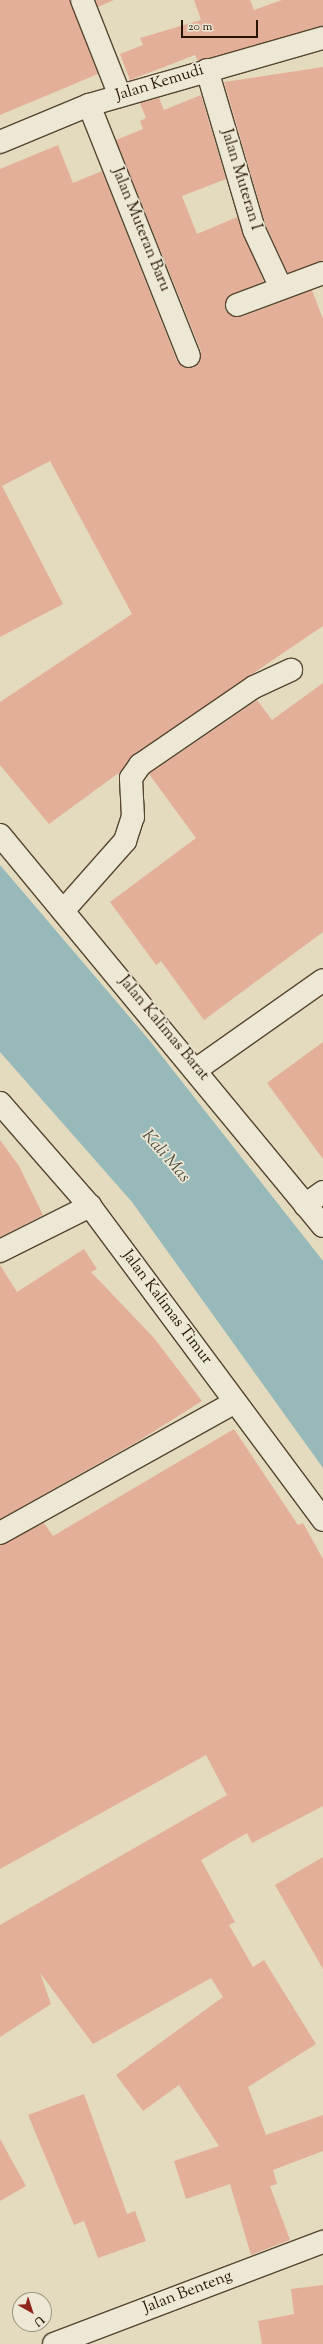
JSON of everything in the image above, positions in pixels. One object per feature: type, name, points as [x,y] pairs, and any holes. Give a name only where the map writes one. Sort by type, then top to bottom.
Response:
[{"type":"street","points":[[82,0],[120,96]]},
{"type":"street","name":"Jalan Kemudi","points":[[0,142],[89,105],[323,38]]},
{"type":"street","name":"Jalan Muteran I","points":[[207,70],[254,230],[281,288]]},
{"type":"street","name":"Jalan Muteran Baru","points":[[89,105],[189,356]]},
{"type":"street","points":[[237,305],[323,273]]},
{"type":"street","points":[[63,911],[125,841],[133,817],[131,778],[140,765],[254,687],[291,670]]},
{"type":"street","name":"Jalan Kalimas Barat","points":[[0,835],[197,1069],[323,1226]]},
{"type":"street","points":[[197,1069],[323,980]]},
{"type":"street","name":"Jalan Kalimas Timur","points":[[0,1103],[90,1206],[323,1520]]},
{"type":"street","points":[[305,1204],[323,1192]]},
{"type":"street","points":[[0,1251],[90,1206]]},
{"type":"street","points":[[0,1533],[236,1402]]},
{"type":"street","name":"Jalan Benteng","points":[[54,2344],[323,2242]]},
{"type":"water","name":"Kali Mas","points":[[0,865],[150,1041],[323,1261],[323,1468],[132,1202],[0,1052]]},
{"type":"building","points":[[0,0],[70,0],[98,74],[0,115]]},
{"type":"building","points":[[95,0],[114,0],[98,7]]},
{"type":"building","points":[[194,0],[250,0],[254,10],[282,0],[323,0],[323,26],[198,61],[195,55],[130,80],[120,54],[143,45],[140,38],[201,20]]},
{"type":"building","points":[[323,67],[323,261],[288,273],[266,226],[224,82]]},
{"type":"building","points":[[201,95],[226,179],[182,196],[197,234],[237,217],[264,282],[228,297],[225,310],[235,317],[241,317],[312,290],[323,319],[323,626],[133,755],[120,772],[49,824],[0,765],[0,702],[132,614],[50,461],[2,486],[63,604],[0,637],[0,169],[58,145],[73,183],[102,171],[177,361],[182,366],[193,368],[199,363],[201,351],[116,140],[143,129],[140,121],[146,118],[140,103],[159,98],[164,110]]},
{"type":"building","points":[[323,683],[323,932],[204,1020],[161,961],[156,965],[110,902],[196,838],[149,774],[257,700],[272,720]]},
{"type":"building","points":[[323,1042],[323,1159],[267,1083]]},
{"type":"building","points":[[0,1140],[19,1166],[43,1215],[0,1237]]},
{"type":"building","points":[[84,1249],[97,1269],[91,1272],[154,1338],[202,1401],[140,1440],[0,1519],[0,1265],[17,1292]]},
{"type":"building","points":[[234,1429],[298,1525],[303,1523],[323,1559],[323,1806],[252,1843],[247,1833],[201,1860],[235,1922],[229,1925],[253,1967],[264,1960],[316,2044],[248,2087],[266,2135],[323,2115],[323,2151],[273,2170],[277,2184],[270,2186],[290,2240],[251,2255],[230,2184],[186,2199],[174,2161],[219,2146],[179,2085],[143,2111],[116,2075],[223,1997],[211,1978],[93,2044],[40,1973],[51,2004],[0,2037],[0,1925],[227,1795],[206,1755],[0,1869],[0,1545],[44,1523],[53,1536]]},
{"type":"building","points":[[323,1857],[323,1969],[275,1885]]},
{"type":"building","points":[[84,2094],[127,2214],[135,2211],[146,2241],[98,2258],[84,2221],[74,2225],[28,2115]]},
{"type":"building","points":[[0,2139],[26,2186],[0,2201]]},
{"type":"building","points":[[323,2285],[323,2344],[262,2344],[258,2321],[294,2314],[291,2289]]}]
